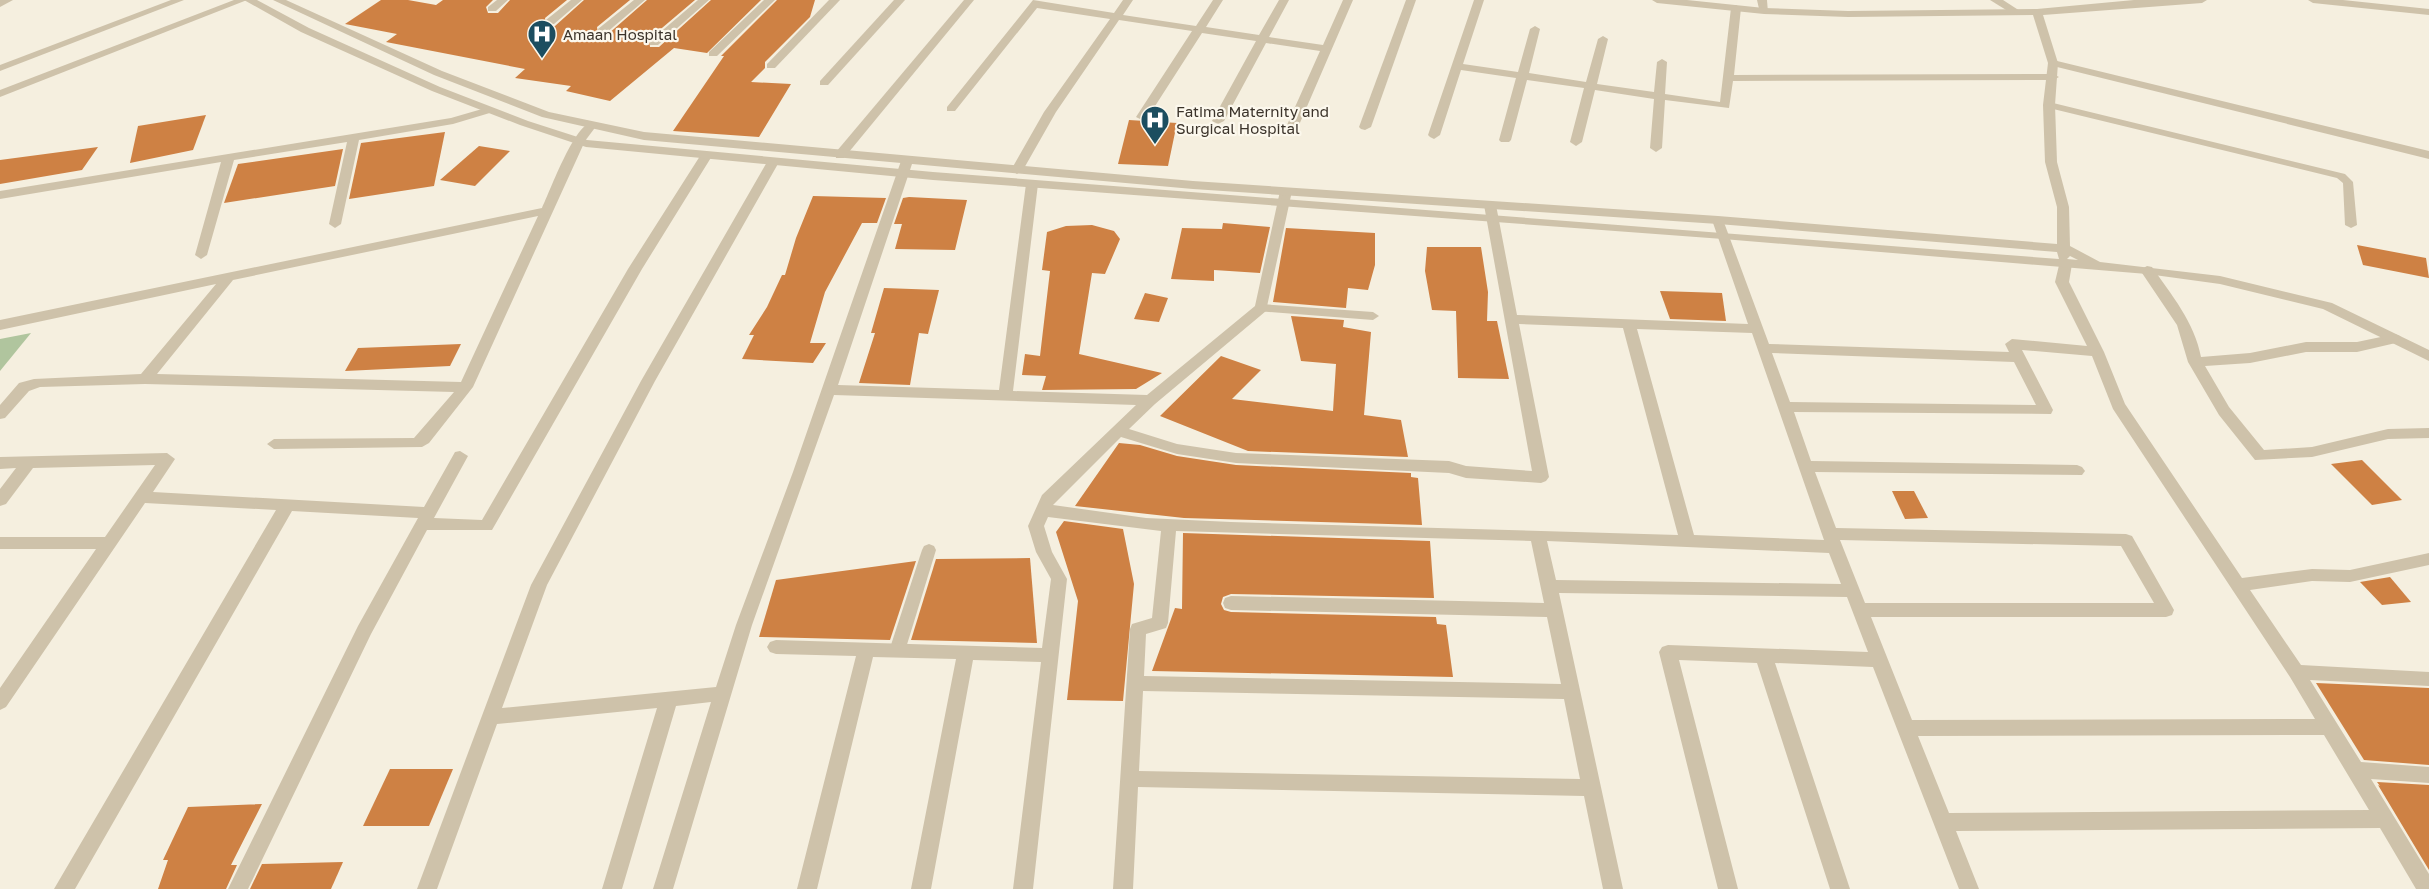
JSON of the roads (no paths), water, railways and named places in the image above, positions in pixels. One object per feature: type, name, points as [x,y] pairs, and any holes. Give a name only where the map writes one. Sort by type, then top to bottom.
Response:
[{"type":"street","points":[[249,0],[304,30],[489,110],[579,141],[773,162],[1017,170],[1284,197]]},
{"type":"street","points":[[279,0],[449,77],[546,115],[644,136],[840,155],[905,167],[1032,184],[1492,211],[1720,227],[2064,256],[2101,266],[2220,280],[2327,306],[2429,356]]},
{"type":"street","points":[[492,9],[503,0]]},
{"type":"street","points":[[550,22],[577,0]]},
{"type":"street","points":[[602,31],[640,0]]},
{"type":"street","points":[[654,44],[704,0]]},
{"type":"street","points":[[713,54],[770,0]]},
{"type":"street","points":[[771,66],[835,0]]},
{"type":"street","points":[[824,83],[900,0]]},
{"type":"street","points":[[840,155],[969,0]]},
{"type":"street","points":[[1017,170],[1050,112],[1128,0]]},
{"type":"street","points":[[1143,117],[1218,0]]},
{"type":"street","points":[[1218,121],[1284,0]]},
{"type":"street","points":[[1293,125],[1348,0]]},
{"type":"street","points":[[1365,127],[1411,0]]},
{"type":"street","points":[[1434,135],[1479,0]]},
{"type":"street","points":[[1658,0],[1736,8],[1763,5],[1848,14],[2037,12],[2135,3],[2202,0]]},
{"type":"street","points":[[1995,0],[2015,12]]},
{"type":"street","points":[[2313,0],[2429,12]]},
{"type":"street","points":[[951,109],[1036,2],[1116,17],[1327,49]]},
{"type":"street","points":[[1457,66],[1725,106],[1730,78],[1736,8]]},
{"type":"street","points":[[2037,12],[2054,63],[2049,105],[2051,162],[2062,207],[2064,256],[2062,282],[2097,352],[2118,405],[2296,672],[2427,889]]},
{"type":"street","points":[[1505,141],[1535,29]]},
{"type":"street","points":[[1576,142],[1603,39]]},
{"type":"street","points":[[1656,148],[1662,62]]},
{"type":"street","points":[[2054,63],[2429,155]]},
{"type":"street","points":[[1730,78],[2053,77]]},
{"type":"street","points":[[0,195],[453,121],[489,110]]},
{"type":"street","points":[[274,444],[417,443],[424,439],[466,387],[579,141],[591,125]]},
{"type":"street","points":[[335,224],[354,136]]},
{"type":"street","points":[[141,497],[287,506],[486,526],[635,269],[706,156]]},
{"type":"street","points":[[201,255],[229,157]]},
{"type":"street","points":[[427,889],[539,585],[648,381],[773,162]]},
{"type":"street","points":[[663,889],[721,694],[905,167]]},
{"type":"street","points":[[1005,396],[1032,184]]},
{"type":"street","points":[[1023,889],[1059,579],[1044,552],[1036,526],[1048,499],[1118,431],[1150,400],[1261,308],[1284,197]]},
{"type":"street","points":[[0,325],[546,211]]},
{"type":"street","points":[[1118,431],[1177,449],[1236,458],[1449,467],[1466,472],[1541,477],[1492,211]]},
{"type":"street","points":[[1720,227],[1832,540],[1968,889]]},
{"type":"street","points":[[2147,270],[2174,308],[2194,352],[2195,362],[2224,411],[2260,456],[2313,452],[2388,434],[2429,433]]},
{"type":"street","points":[[145,379],[229,277]]},
{"type":"street","points":[[1511,319],[1756,329]]},
{"type":"street","points":[[1629,324],[1688,541]]},
{"type":"street","points":[[2195,362],[2250,358],[2306,347],[2356,347],[2395,339]]},
{"type":"street","points":[[1784,407],[2046,410],[2012,344],[2097,352]]},
{"type":"street","points":[[1763,348],[2019,357]]},
{"type":"street","points":[[0,414],[30,384],[145,379],[466,387]]},
{"type":"street","points":[[828,390],[1150,400]]},
{"type":"street","points":[[238,889],[364,631],[459,456]]},
{"type":"street","points":[[0,464],[167,459],[0,702]]},
{"type":"street","points":[[0,500],[27,463]]},
{"type":"street","points":[[1805,466],[2077,471]]},
{"type":"street","points":[[64,889],[287,506]]},
{"type":"street","points":[[1043,510],[1169,525],[1688,541],[2126,540],[2166,610],[1859,610]]},
{"type":"street","points":[[1123,889],[1138,629],[1160,623],[1169,525]]},
{"type":"street","points":[[1538,535],[1613,889]]},
{"type":"street","points":[[0,543],[109,543]]},
{"type":"street","points":[[2238,585],[2312,575],[2350,576],[2429,559]]},
{"type":"street","points":[[1549,586],[1852,591]]},
{"type":"street","points":[[1231,603],[1554,610]]},
{"type":"street","points":[[776,647],[1051,655]]},
{"type":"street","points":[[807,889],[866,650]]},
{"type":"street","points":[[1728,889],[1668,652],[1879,660]]},
{"type":"street","points":[[921,889],[966,653]]},
{"type":"street","points":[[1764,656],[1840,889]]},
{"type":"street","points":[[2296,672],[2429,679]]},
{"type":"street","points":[[1136,683],[1571,692]]},
{"type":"street","points":[[492,717],[721,694]]},
{"type":"street","points":[[612,889],[669,699]]},
{"type":"street","points":[[1905,728],[2328,727]]},
{"type":"street","points":[[2354,770],[2429,775]]},
{"type":"street","points":[[1130,779],[1592,788]]},
{"type":"street","points":[[1942,822],[2384,819]]},
{"type":"lane","points":[[0,4],[8,0]]},
{"type":"lane","points":[[152,0],[164,6]]},
{"type":"lane","points":[[0,68],[178,0]]},
{"type":"lane","points":[[0,94],[242,0]]},
{"type":"lane","points":[[2049,105],[2340,176],[2348,182],[2351,225]]},
{"type":"lane","points":[[1261,308],[1373,316]]},
{"type":"lane","points":[[897,651],[928,550]]},
{"type":"place","name":"Amaan Hospital","points":[[542,60]]},
{"type":"place","name":"Fatima Maternity and Surgical Hospital","points":[[1155,146]]}]
